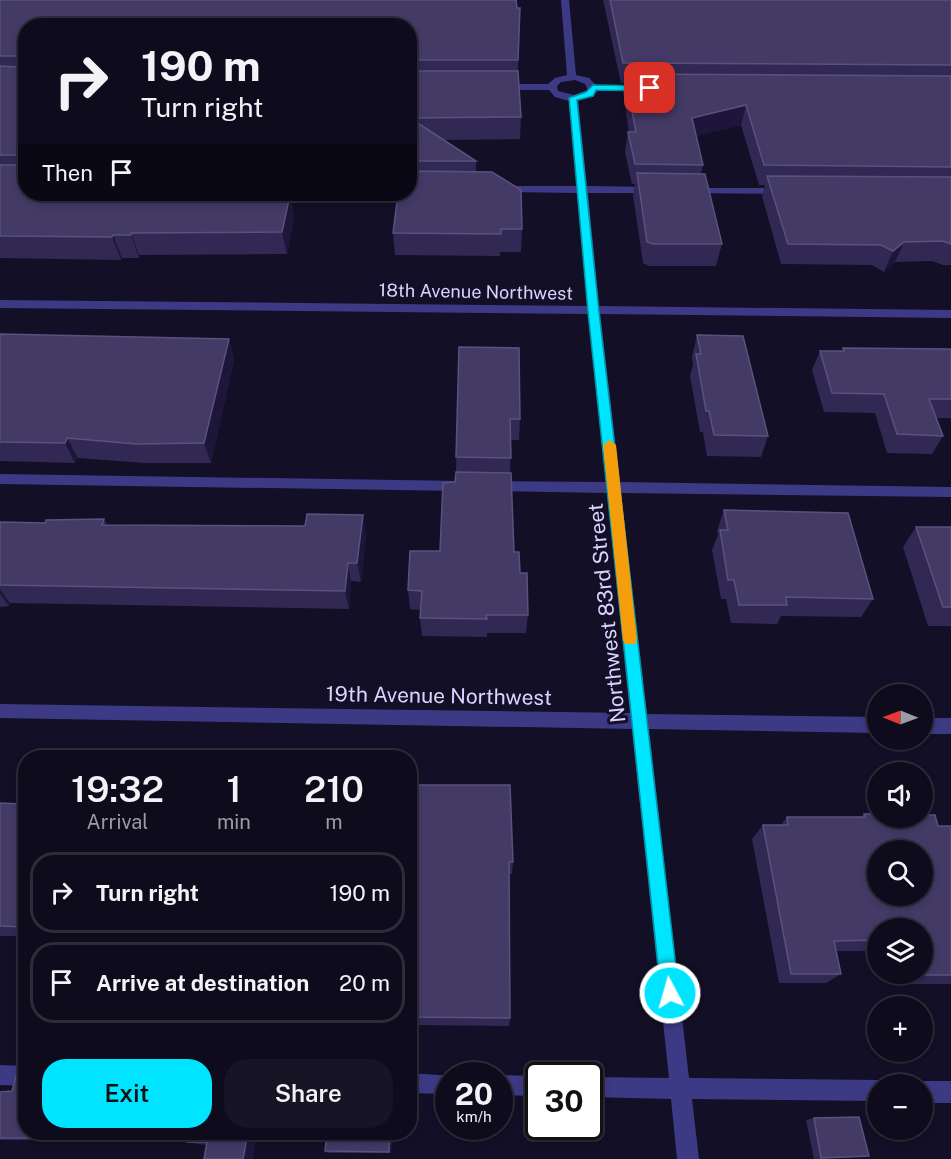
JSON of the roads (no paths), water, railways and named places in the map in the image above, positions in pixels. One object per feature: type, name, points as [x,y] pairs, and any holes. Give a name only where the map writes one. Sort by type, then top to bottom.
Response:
[{"type":"street","points":[[565,0],[572,77]]},
{"type":"street","points":[[552,87],[558,80],[572,77],[589,81],[593,88]]},
{"type":"street","points":[[491,87],[552,87],[559,95],[573,98],[590,94],[593,88]]},
{"type":"street","points":[[593,88],[650,88]]},
{"type":"street","name":"Northwest 83rd Street","points":[[573,98],[594,312],[688,1159]]},
{"type":"street","points":[[489,189],[665,190]]},
{"type":"street","points":[[677,190],[796,191]]},
{"type":"street","name":"18th Avenue Northwest","points":[[0,304],[951,314]]},
{"type":"street","points":[[0,478],[951,492]]},
{"type":"street","name":"19th Avenue Northwest","points":[[0,711],[867,725]]},
{"type":"street","points":[[933,726],[951,726]]},
{"type":"street","points":[[0,1075],[18,1076]]},
{"type":"street","points":[[417,1083],[435,1084]]},
{"type":"street","points":[[603,1087],[867,1091]]},
{"type":"street","points":[[933,1092],[951,1092]]}]
